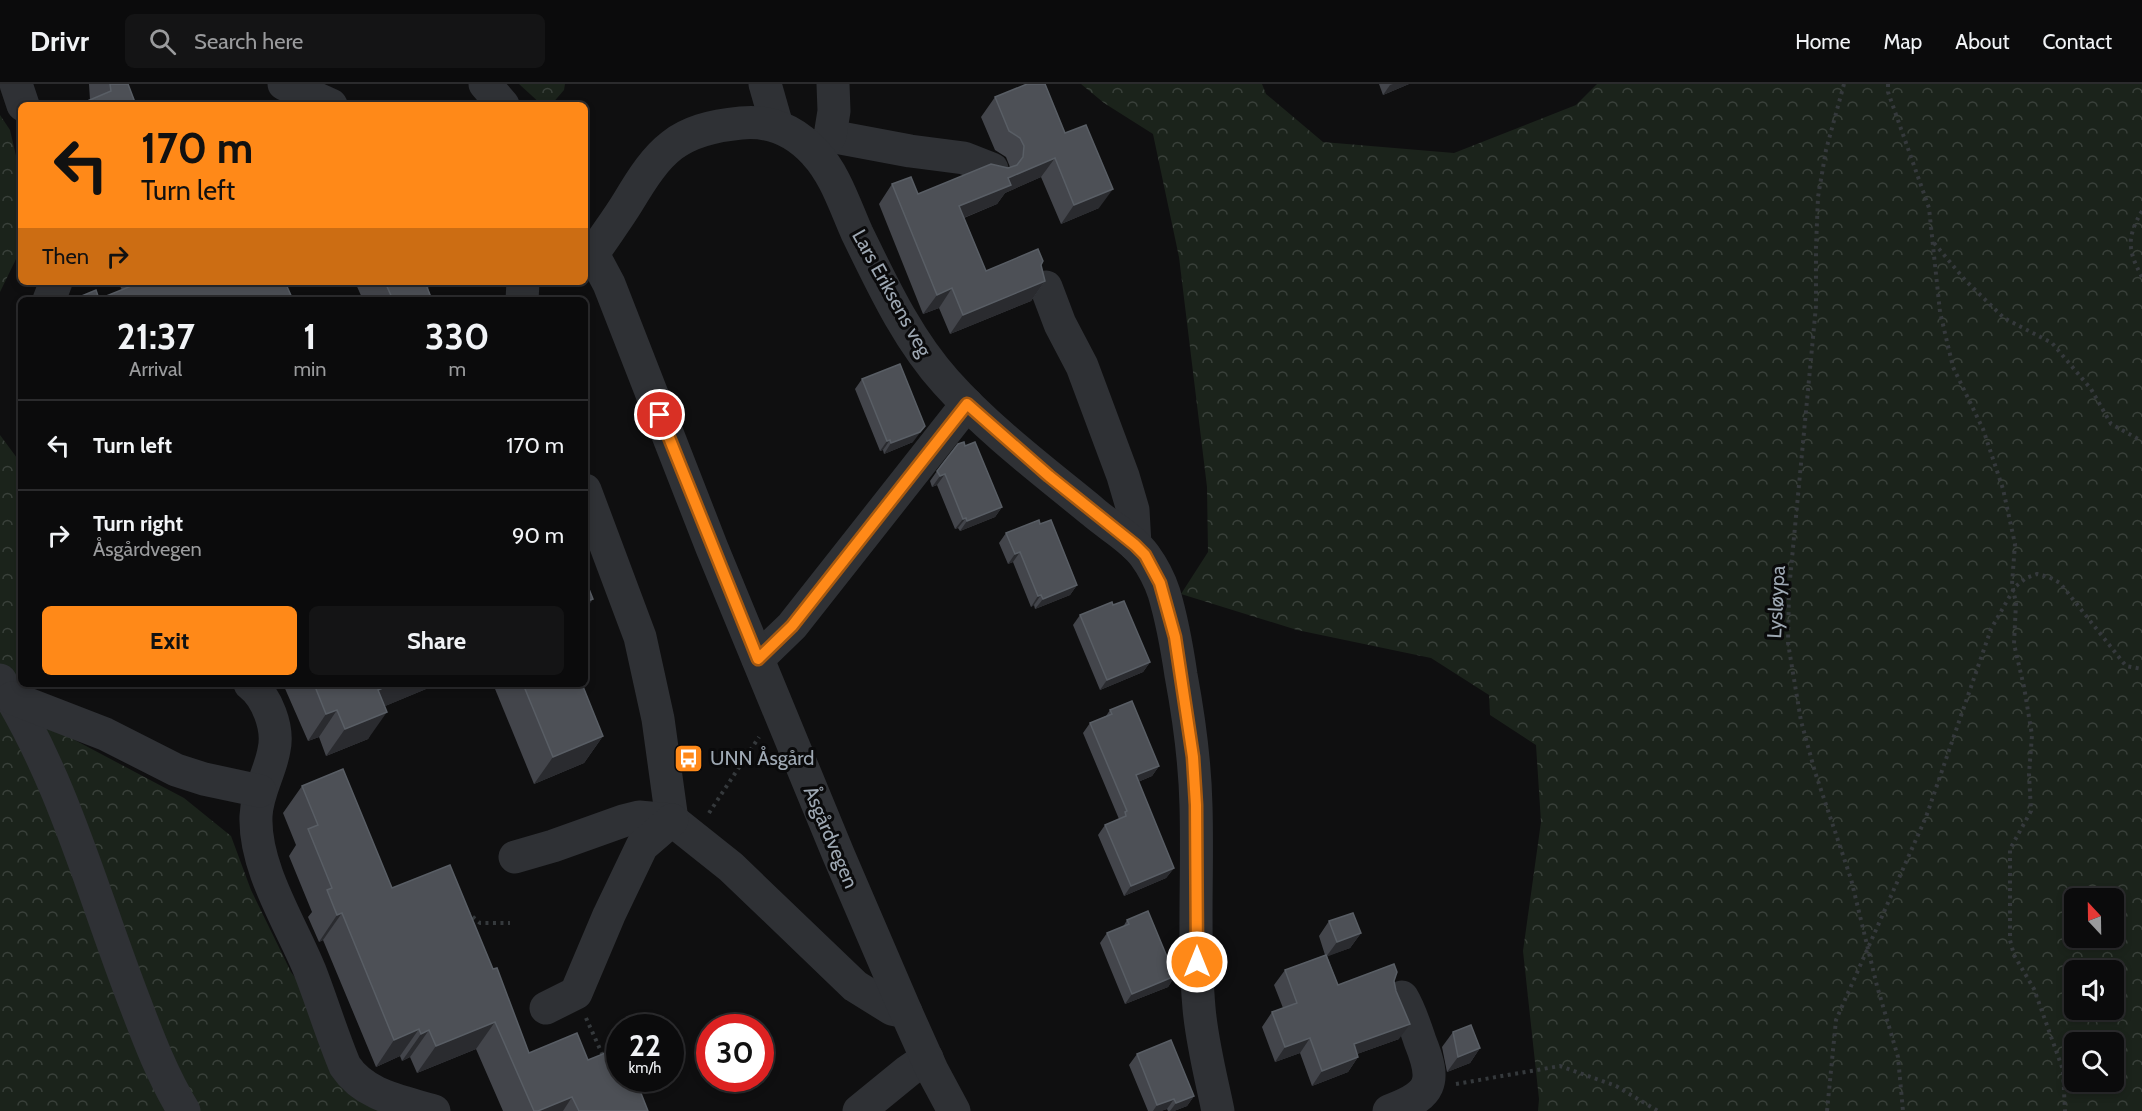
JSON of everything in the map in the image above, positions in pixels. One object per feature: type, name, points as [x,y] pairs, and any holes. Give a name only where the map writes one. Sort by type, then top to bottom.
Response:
[{"type":"street","points":[[16,84],[22,102]]},
{"type":"street","points":[[284,84],[323,102]]},
{"type":"street","points":[[485,84],[500,102]]},
{"type":"street","points":[[765,84],[777,126]]},
{"type":"street","points":[[833,84],[834,111],[823,145],[910,151],[964,158],[992,169]]},
{"type":"street","name":"Åsgårdvegen","points":[[777,126],[754,122],[716,125],[696,131],[671,146],[647,170],[627,203],[589,248],[609,285],[712,548],[818,805],[906,1012],[954,1111]]},
{"type":"street","name":"Lars Eriksens veg","points":[[777,126],[793,135],[823,145],[833,180],[861,240],[902,319],[925,357],[967,404],[1049,476],[1135,545],[1145,555],[1160,583],[1175,637],[1193,757],[1196,805],[1199,1014],[1218,1111]]},
{"type":"street","points":[[1046,287],[1060,324],[1082,366],[1123,476],[1133,510],[1135,545]]},
{"type":"street","points":[[758,659],[792,626],[967,404]]},
{"type":"street","points":[[588,498],[640,637],[683,828]]},
{"type":"street","points":[[254,687],[259,691],[270,712],[275,748],[260,791],[256,816],[258,843],[270,880],[309,970],[345,1066],[353,1078],[365,1088],[434,1111]]},
{"type":"street","points":[[6,689],[105,734],[176,770],[204,779],[260,791]]},
{"type":"street","points":[[6,689],[32,736],[67,820],[155,1056],[183,1111]]},
{"type":"street","points":[[515,857],[639,817],[683,828],[731,867],[855,986],[892,1009],[906,1012]]},
{"type":"street","points":[[546,1008],[576,993],[609,915],[642,846],[683,828]]},
{"type":"street","points":[[1389,1111],[1410,1103],[1426,1089],[1431,1076],[1427,1058],[1402,997]]},
{"type":"street","points":[[859,1111],[927,1058]]},
{"type":"path","name":"Lysløypa","points":[[1844,84],[1824,161],[1818,197],[1816,306],[1789,590],[1788,643],[1801,721],[1815,772],[1851,879],[1876,986],[1898,1057],[1903,1111]]},
{"type":"path","points":[[1888,84],[1888,92],[1929,208],[1940,312],[1953,367],[1983,429],[2003,489],[2015,543],[2014,644],[2025,687],[2032,735],[2029,774],[2031,811],[2010,849],[2010,940],[2014,955],[2034,989],[2063,1070],[2065,1111]]},
{"type":"path","points":[[2142,212],[2132,228],[2131,256],[2142,277]]},
{"type":"path","points":[[1933,242],[1965,280],[2004,318],[2052,343],[2091,389],[2111,424],[2142,441]]},
{"type":"path","points":[[1827,1111],[1836,1020],[1926,817],[1991,629],[2013,590],[2026,578],[2037,574],[2060,583],[2126,666],[2142,669]]},
{"type":"path","points":[[683,828],[779,707]]},
{"type":"path","points":[[463,908],[480,923],[510,923]]},
{"type":"path","points":[[576,993],[606,1063]]},
{"type":"path","points":[[1426,1089],[1560,1066],[1616,1086],[1658,1111]]},
{"type":"green space","points":[[519,84],[565,84],[564,90],[554,102],[539,102]]},
{"type":"green space","points":[[1081,84],[1262,84],[1266,94],[1323,142],[1454,153],[1576,105],[1597,84],[2142,84],[2142,1111],[1538,1111],[1539,1099],[1523,951],[1541,822],[1536,745],[1490,715],[1489,695],[1431,658],[1297,630],[1181,594],[1208,552],[1207,487],[1179,257],[1153,134],[1104,103]]},
{"type":"green space","points":[[0,115],[10,130],[18,164],[18,255],[0,292]]},
{"type":"green space","points":[[0,435],[18,459],[18,687],[37,687],[19,688],[22,712],[184,798],[231,836],[251,890],[291,972],[396,1111],[0,1111]]},
{"type":"building","points":[[110,84],[128,84],[135,102],[85,102],[111,91]]},
{"type":"building","points":[[1027,84],[1045,84],[1065,133],[1086,125],[1113,189],[1074,205],[1055,158],[1008,178],[1011,185],[959,206],[986,271],[1038,249],[1043,261],[1041,265],[1045,281],[963,315],[952,288],[937,295],[892,184],[911,177],[918,194],[991,164],[1008,168],[1017,165],[1023,157],[1024,146],[1020,138],[1009,131],[995,97]]},
{"type":"building","points":[[134,285],[286,285],[292,297],[104,297]]},
{"type":"building","points":[[386,285],[426,285],[431,297],[392,297]]},
{"type":"building","points":[[96,290],[98,297],[79,297]]},
{"type":"building","points":[[900,364],[925,426],[920,432],[891,443],[890,440],[887,441],[862,379]]},
{"type":"building","points":[[964,442],[965,446],[975,442],[1002,507],[967,521],[966,518],[963,519],[945,474],[940,476],[937,471],[958,444]]},
{"type":"building","points":[[1039,520],[1040,524],[1051,520],[1077,585],[1043,599],[1041,595],[1038,596],[1020,552],[1015,554],[1006,533]]},
{"type":"building","points":[[588,586],[593,599],[588,601]]},
{"type":"building","points":[[1124,601],[1150,662],[1107,680],[1080,615],[1112,602],[1113,605]]},
{"type":"building","points":[[315,687],[385,687],[378,690],[387,712],[345,729],[337,710],[326,714]]},
{"type":"building","points":[[524,687],[583,687],[603,736],[553,757]]},
{"type":"building","points":[[1132,701],[1159,766],[1136,775],[1174,868],[1131,886],[1105,825],[1126,816],[1127,811],[1090,723],[1112,714],[1110,710]]},
{"type":"building","points":[[343,769],[392,888],[450,865],[493,969],[497,968],[529,1053],[577,1033],[588,1060],[606,1053],[606,1092],[641,1092],[648,1111],[579,1111],[572,1097],[534,1111],[495,1022],[436,1046],[429,1030],[421,1034],[419,1029],[394,1040],[342,913],[337,915],[327,890],[332,888],[308,829],[318,825],[302,786]]},
{"type":"building","points":[[1148,911],[1175,976],[1132,994],[1107,933],[1129,924],[1127,920]]},
{"type":"building","points":[[1353,913],[1361,933],[1337,942],[1329,921]]},
{"type":"building","points":[[1326,955],[1338,985],[1394,964],[1397,972],[1394,981],[1396,991],[1410,1024],[1354,1044],[1358,1057],[1322,1071],[1310,1038],[1285,1047],[1272,1012],[1297,1003],[1285,970]]},
{"type":"building","points":[[1471,1025],[1480,1048],[1458,1057],[1453,1032]]},
{"type":"building","points":[[1171,1040],[1194,1096],[1176,1103],[1174,1099],[1157,1105],[1137,1054]]},
{"type":"place","name":"UNN Åsgård","points":[[689,758]]},
{"type":"route","points":[[660,415],[758,659],[792,626],[967,404],[1049,476],[1145,555],[1166,599],[1175,637],[1190,732],[1196,805],[1197,962]]}]
